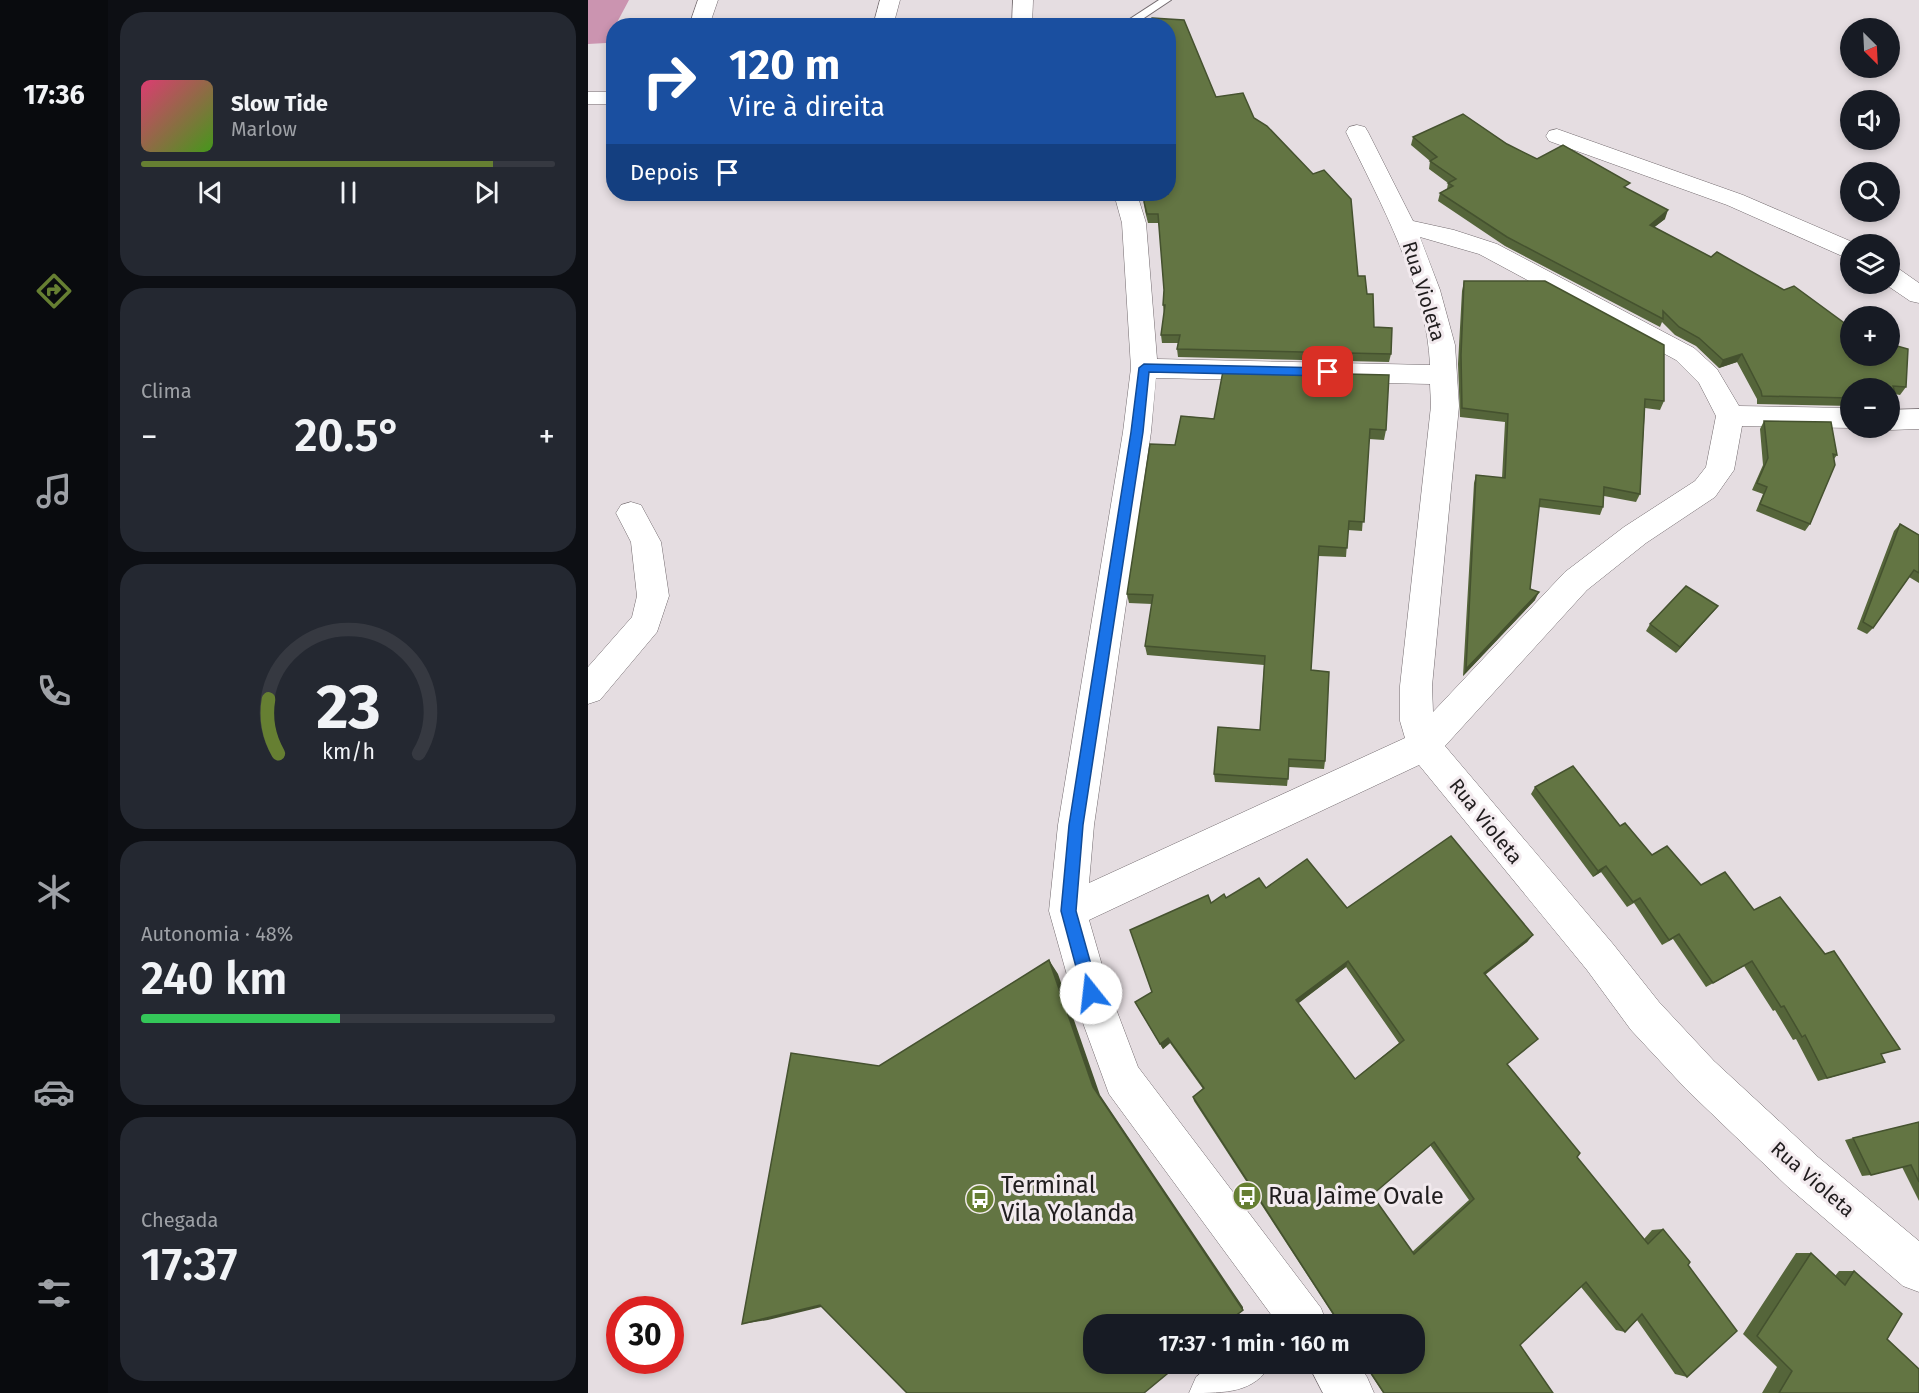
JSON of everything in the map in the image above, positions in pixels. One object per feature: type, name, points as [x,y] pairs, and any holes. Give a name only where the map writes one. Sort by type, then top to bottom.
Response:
[{"type":"street","points":[[702,18],[708,0]]},
{"type":"street","points":[[885,18],[890,0]]},
{"type":"street","points":[[1022,18],[1023,0]]},
{"type":"street","points":[[588,98],[606,98]]},
{"type":"street","name":"Rua Violeta","points":[[1357,132],[1404,226],[1427,290],[1442,345],[1445,406],[1416,686],[1417,721],[1424,746],[1600,957],[1645,1016],[1700,1075],[1803,1172],[1919,1270]]},
{"type":"street","points":[[1557,136],[1735,200],[1840,246]]},
{"type":"street","points":[[1128,201],[1134,223],[1144,368],[1137,432],[1076,825],[1068,911],[1091,993],[1123,1080],[1294,1314]]},
{"type":"street","points":[[1068,911],[1424,746],[1576,581],[1626,542],[1706,489],[1720,470],[1730,416],[1708,376],[1685,354],[1488,249],[1446,235],[1404,226]]},
{"type":"street","points":[[1900,282],[1919,295]]},
{"type":"street","points":[[1144,368],[1443,375]]},
{"type":"street","points":[[1730,416],[1840,418]]},
{"type":"street","points":[[1900,420],[1919,419]]},
{"type":"street","points":[[588,690],[646,622],[653,596],[646,542],[632,513]]},
{"type":"street","points":[[1212,1393],[1236,1374]]},
{"type":"street","points":[[1338,1374],[1351,1393]]},
{"type":"lane","points":[[1137,18],[1166,0]]},
{"type":"shaded area","points":[[588,0],[629,0],[619,18],[606,18],[606,43],[588,44]]},
{"type":"building","points":[[1176,20],[1184,20],[1216,97],[1243,93],[1254,118],[1267,126],[1313,174],[1324,170],[1351,199],[1358,276],[1365,276],[1367,294],[1373,294],[1374,327],[1392,328],[1391,354],[1177,349],[1180,335],[1161,335],[1165,305],[1163,305],[1164,290],[1158,214],[1147,214],[1144,202],[1176,201]]},
{"type":"building","points":[[1463,114],[1507,144],[1537,159],[1563,145],[1630,183],[1624,187],[1668,210],[1650,225],[1711,257],[1717,252],[1784,290],[1794,286],[1840,320],[1840,366],[1900,366],[1900,347],[1908,349],[1906,387],[1900,387],[1900,378],[1840,378],[1840,398],[1762,396],[1742,354],[1723,360],[1699,338],[1679,327],[1663,311],[1663,319],[1507,237],[1440,193],[1453,186],[1448,183],[1456,179],[1430,161],[1437,157],[1413,137]]},
{"type":"building","points":[[1464,281],[1545,281],[1664,345],[1664,401],[1645,399],[1640,494],[1604,487],[1603,507],[1540,499],[1530,589],[1539,592],[1466,669],[1476,475],[1505,478],[1508,414],[1462,408],[1461,355]]},
{"type":"building","points":[[1223,371],[1389,375],[1386,430],[1370,429],[1364,522],[1349,521],[1347,548],[1319,546],[1311,670],[1329,672],[1325,761],[1289,759],[1288,779],[1214,774],[1218,727],[1260,730],[1265,656],[1145,646],[1153,595],[1127,594],[1150,444],[1175,445],[1181,416],[1214,419]]},
{"type":"building","points":[[1764,421],[1831,422],[1837,455],[1833,454],[1835,465],[1810,524],[1760,504],[1767,487],[1757,483],[1768,458]]},
{"type":"building","points":[[1900,524],[1919,535],[1919,573],[1914,570],[1873,628],[1863,622]]},
{"type":"building","points":[[1686,586],[1718,606],[1680,647],[1650,624]]},
{"type":"building","points":[[1573,766],[1620,826],[1625,823],[1652,855],[1667,846],[1701,885],[1725,872],[1754,910],[1780,897],[1825,954],[1834,951],[1900,1049],[1881,1054],[1885,1062],[1827,1078],[1805,1035],[1802,1037],[1784,1006],[1781,1007],[1752,961],[1713,983],[1679,934],[1669,940],[1640,898],[1633,902],[1606,866],[1598,871],[1535,787]]},
{"type":"building","points":[[1451,836],[1533,935],[1484,973],[1538,1039],[1507,1064],[1580,1153],[1577,1157],[1648,1244],[1663,1229],[1690,1262],[1688,1265],[1737,1331],[1687,1377],[1642,1314],[1625,1332],[1586,1282],[1520,1345],[1553,1393],[1384,1393],[1372,1374],[1425,1374],[1425,1314],[1334,1314],[1193,1097],[1204,1088],[1168,1038],[1160,1044],[1135,1002],[1152,992],[1130,930],[1208,895],[1211,903],[1224,894],[1226,898],[1259,878],[1266,888],[1307,859],[1347,908]],"holes":[[[1348,961],[1404,1040],[1355,1079],[1296,1000]],[[1434,1142],[1474,1199],[1414,1254],[1372,1195]]]},
{"type":"building","name":"Terminal Vila Yolanda","points":[[1049,960],[1093,1087],[1243,1310],[1238,1314],[1083,1314],[1083,1374],[1167,1374],[1144,1393],[907,1393],[820,1305],[742,1324],[791,1053],[879,1066]]},
{"type":"building","points":[[1919,1122],[1919,1182],[1911,1165],[1871,1175],[1853,1138]]},
{"type":"building","points":[[1811,1253],[1845,1285],[1854,1271],[1902,1314],[1887,1339],[1919,1369],[1919,1393],[1779,1393],[1792,1371],[1757,1336]]},
{"type":"place","name":"Rua Jaime Ovale","points":[[1247,1196]]},
{"type":"place","name":"Terminal Vila Yolanda","points":[[980,1199]]},
{"type":"route","points":[[1091,993],[1068,911],[1076,825],[1137,432],[1144,368],[1328,372]]}]
